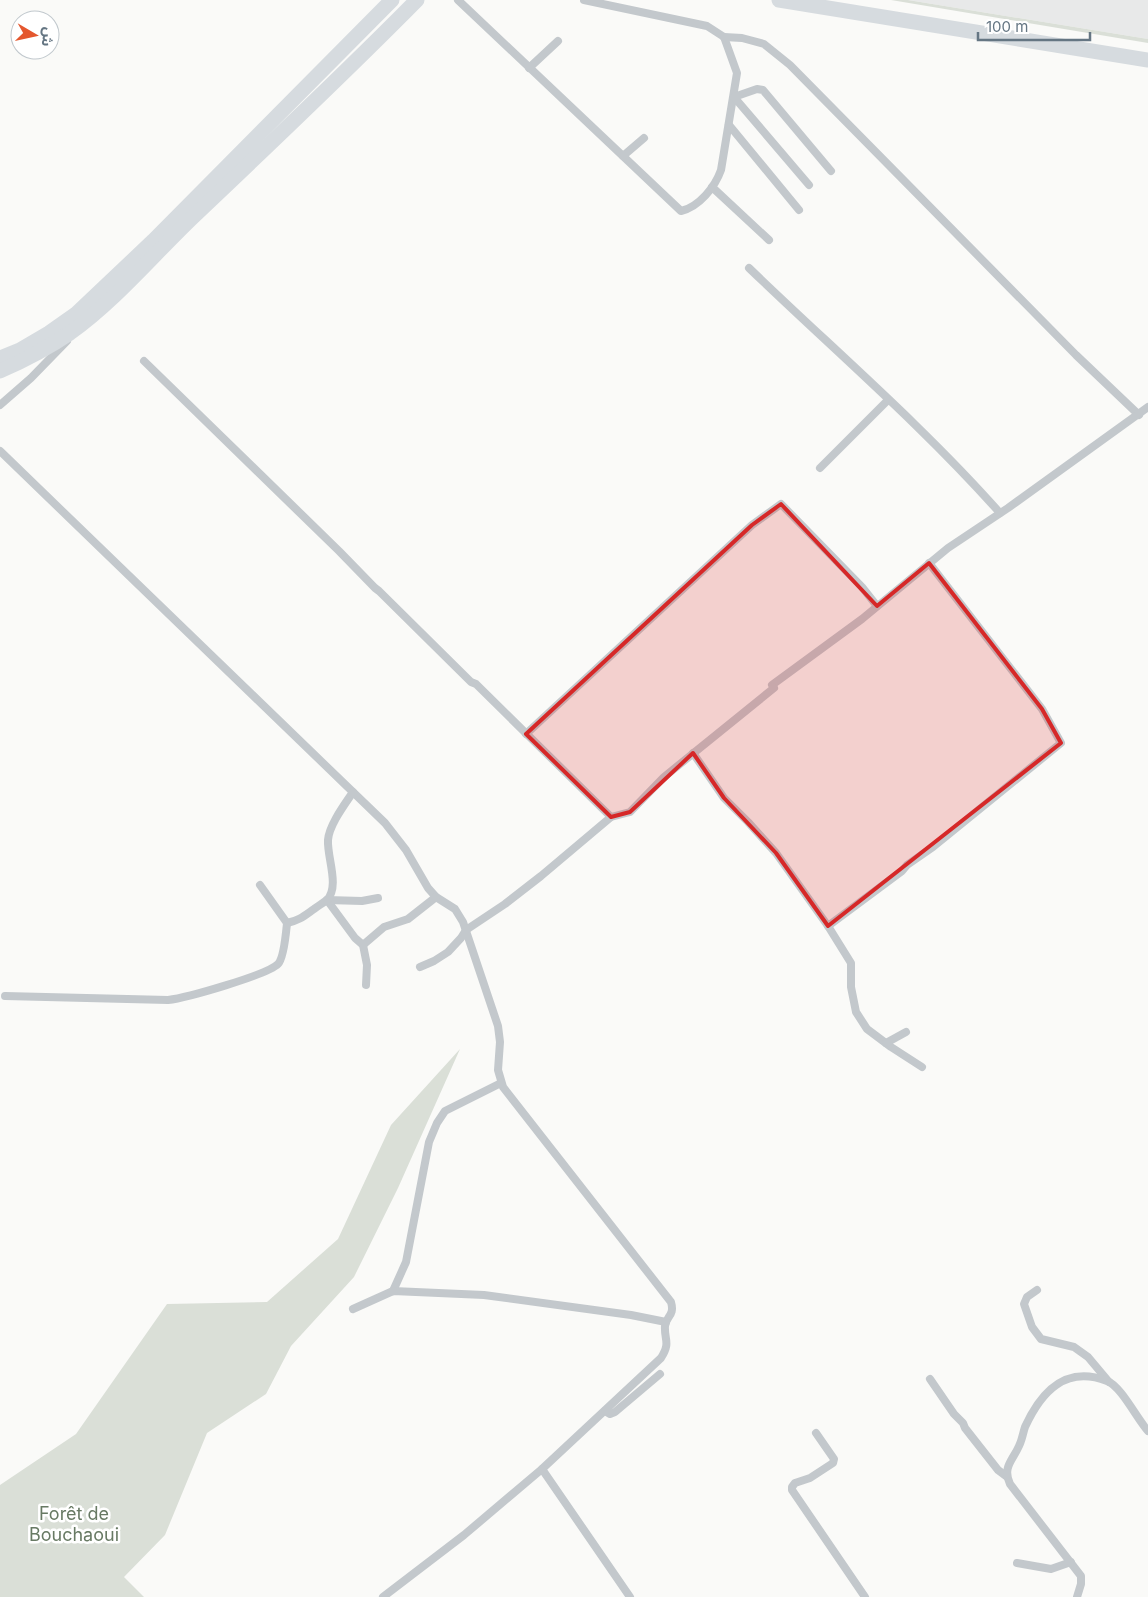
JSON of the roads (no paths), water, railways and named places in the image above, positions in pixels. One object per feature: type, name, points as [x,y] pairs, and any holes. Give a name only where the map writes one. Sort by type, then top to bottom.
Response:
[{"type":"highway","points":[[0,358],[20,350],[76,314],[167,227],[392,0]]},
{"type":"highway","points":[[0,370],[46,348],[71,332],[96,312],[269,146],[417,0]]},
{"type":"highway","points":[[780,0],[1148,60]]},
{"type":"highway","points":[[842,0],[1148,50]]},
{"type":"street","points":[[458,0],[681,211],[690,209],[712,188],[716,184],[722,170],[737,73],[724,37]]},
{"type":"street","points":[[584,0],[707,26],[724,37],[742,38],[764,44],[790,65],[1076,355],[1139,414]]},
{"type":"street","points":[[529,68],[558,41]]},
{"type":"street","points":[[734,97],[757,88],[763,90],[831,171]]},
{"type":"street","points":[[734,97],[809,185]]},
{"type":"street","points":[[730,125],[799,210]]},
{"type":"street","points":[[623,156],[644,138]]},
{"type":"street","points":[[712,188],[769,240]]},
{"type":"street","points":[[749,268],[888,400],[979,489],[1000,513]]},
{"type":"street","points":[[0,405],[31,378],[96,312]]},
{"type":"street","points":[[144,361],[611,817]]},
{"type":"street","points":[[820,468],[888,400]]},
{"type":"street","points":[[420,968],[448,952],[466,930],[505,904],[611,817],[630,812],[664,777],[773,687],[948,548],[1148,407]]},
{"type":"street","points":[[0,451],[392,831],[425,884],[436,897],[455,909],[466,930],[499,1034],[498,1070],[505,1091],[670,1299],[672,1310],[666,1322],[667,1345],[663,1354],[542,1469],[464,1535],[383,1597]]},
{"type":"street","points":[[526,734],[752,525],[781,504],[862,587],[877,606]]},
{"type":"street","points":[[828,926],[933,847],[1061,743],[1042,709],[929,563]]},
{"type":"street","points":[[693,753],[724,798],[776,853],[828,926],[851,963],[851,987],[856,1012],[867,1029],[922,1067]]},
{"type":"street","points":[[287,923],[299,920],[327,900],[333,891],[334,883],[329,862],[328,838],[342,809],[353,792]]},
{"type":"street","points":[[5,996],[156,1001],[182,998],[253,975],[277,965],[281,959],[287,923],[260,885]]},
{"type":"street","points":[[363,945],[384,927],[408,919],[436,897]]},
{"type":"street","points":[[327,900],[362,901],[378,898]]},
{"type":"street","points":[[327,900],[354,938],[363,945],[367,965],[366,985]]},
{"type":"street","points":[[886,1043],[906,1032]]},
{"type":"street","points":[[393,1290],[406,1262],[429,1142],[437,1123],[445,1111],[501,1083]]},
{"type":"street","points":[[353,1309],[393,1290],[484,1295],[631,1315],[666,1322]]},
{"type":"street","points":[[1037,1290],[1027,1297],[1024,1304],[1032,1327],[1041,1339],[1074,1347],[1088,1356],[1117,1389],[1148,1431]]},
{"type":"street","points":[[604,1411],[610,1414],[614,1412],[660,1374]]},
{"type":"street","points":[[1006,1476],[1007,1468],[1040,1400],[1056,1385],[1073,1376],[1091,1377],[1109,1382]]},
{"type":"street","points":[[930,1379],[954,1414],[963,1423],[998,1470],[1006,1476],[1010,1484],[1082,1576],[1077,1597]]},
{"type":"street","points":[[816,1434],[834,1459],[834,1463],[810,1478],[795,1483],[792,1490],[865,1597]]},
{"type":"street","points":[[542,1469],[630,1597]]},
{"type":"street","points":[[1017,1563],[1051,1569],[1071,1562]]},
{"type":"park label","name":"Forêt de Bouchaoui","points":[[74,1524]]}]
